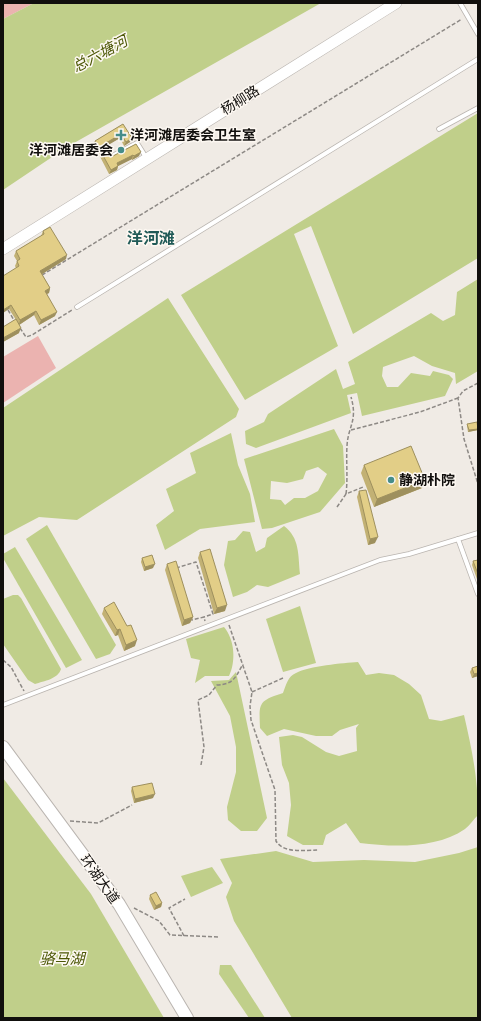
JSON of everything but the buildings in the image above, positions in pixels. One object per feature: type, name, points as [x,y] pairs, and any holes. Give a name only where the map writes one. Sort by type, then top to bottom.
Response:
[{"type":"main road","name":"环湖大道","points":[[3,747],[114,898],[152,958],[187,1018]]},
{"type":"street","name":"杨柳路","points":[[3,249],[396,3]]},
{"type":"lane","points":[[460,3],[478,34]]},
{"type":"lane","points":[[77,307],[478,58]]},
{"type":"lane","points":[[440,129],[478,108]]},
{"type":"lane","points":[[114,156],[137,143],[147,159]]},
{"type":"lane","points":[[3,705],[380,560],[409,554],[478,533]]},
{"type":"lane","points":[[458,539],[478,594]]},
{"type":"path","points":[[37,278],[467,16]]},
{"type":"path","points":[[7,308],[26,337],[77,307]]},
{"type":"path","points":[[351,430],[420,412],[458,398],[463,391],[478,383]]},
{"type":"path","points":[[337,507],[346,494],[348,480],[346,449],[355,414],[351,398]]},
{"type":"path","points":[[458,398],[464,439],[478,484]]},
{"type":"path","points":[[346,494],[362,487]]},
{"type":"path","points":[[176,568],[196,562],[212,614],[192,620],[190,613]]},
{"type":"path","points":[[204,617],[207,627]]},
{"type":"path","points":[[226,620],[252,692],[250,706],[251,720],[275,790],[276,841],[283,848],[318,850]]},
{"type":"path","points":[[3,660],[11,667],[27,696]]},
{"type":"path","points":[[201,765],[204,747],[198,700],[209,695],[217,685],[227,684],[235,679],[243,664]]},
{"type":"path","points":[[252,692],[283,678]]},
{"type":"path","points":[[58,820],[98,823],[132,805]]},
{"type":"path","points":[[114,898],[154,918],[170,935],[219,937]]},
{"type":"path","points":[[184,936],[169,908],[185,899]]},
{"type":"shaded area","points":[[3,3],[34,3],[3,19]]},
{"type":"shaded area","points":[[38,336],[56,368],[3,403],[3,357]]},
{"type":"water","name":"总六塘河","points":[[34,3],[321,3],[67,147],[3,190],[3,19]]},
{"type":"water","points":[[478,113],[478,258],[353,334],[311,226],[294,234],[338,346],[245,400],[181,295]]},
{"type":"water","points":[[478,279],[478,371],[456,384],[455,373],[432,366],[414,356],[383,367],[382,376],[387,387],[398,387],[411,373],[430,376],[433,371],[449,375],[453,379],[445,396],[362,416],[357,393],[347,395],[351,413],[256,448],[246,444],[245,431],[264,422],[268,414],[336,369],[343,389],[355,384],[348,362],[431,313],[443,321],[455,315],[457,292]]},
{"type":"water","points":[[168,298],[239,409],[236,417],[77,520],[39,517],[3,536],[3,408]]},
{"type":"water","points":[[334,429],[343,446],[345,483],[320,512],[272,528],[262,529],[244,459]],"holes":[[[318,467],[327,474],[318,491],[305,498],[294,498],[285,505],[281,500],[270,499],[271,481],[287,483],[303,479],[306,471]]]},
{"type":"water","points":[[231,433],[238,465],[250,494],[255,522],[200,529],[165,550],[156,525],[174,511],[166,489],[196,473],[190,453]]},
{"type":"water","points":[[47,525],[116,645],[110,654],[96,659],[26,539]]},
{"type":"water","points":[[284,526],[296,541],[300,574],[268,587],[257,585],[247,592],[233,597],[224,565],[228,541],[235,540],[243,531],[250,532],[256,552],[265,547],[267,538]]},
{"type":"water","points":[[15,547],[82,660],[66,668],[3,558],[3,554]]},
{"type":"water","points":[[13,595],[18,595],[21,598],[61,669],[57,675],[50,679],[35,684],[28,680],[3,644],[3,599]]},
{"type":"water","points":[[300,606],[316,663],[283,672],[266,619]]},
{"type":"water","points":[[224,627],[228,632],[233,651],[233,664],[229,676],[205,676],[195,683],[200,660],[191,658],[186,639]]},
{"type":"water","points":[[358,662],[366,675],[379,673],[394,675],[409,684],[421,695],[429,719],[441,721],[464,715],[474,764],[478,815],[469,826],[454,836],[414,845],[400,846],[360,843],[346,823],[326,835],[323,845],[303,845],[287,836],[291,805],[289,783],[282,765],[279,737],[293,735],[302,737],[326,752],[339,756],[357,751],[356,728],[359,724],[340,730],[332,736],[316,736],[284,729],[267,736],[260,728],[260,708],[264,701],[283,693],[286,684],[293,674],[317,667]]},
{"type":"water","points":[[236,672],[267,818],[257,831],[241,831],[228,820],[227,807],[236,772],[236,747],[230,716],[211,681],[229,680]]},
{"type":"water","name":"骆马湖","points":[[3,778],[91,894],[164,1018],[3,1018]]},
{"type":"water","points":[[478,847],[478,1018],[292,1018],[234,921],[226,897],[232,883],[220,859],[276,851],[313,862],[364,860],[415,862],[459,853]]},
{"type":"water","points":[[212,867],[223,883],[191,897],[181,876]]},
{"type":"water","points":[[220,965],[231,965],[265,1018],[249,1018],[219,974]]},
{"type":"place","name":"洋河滩居委会卫生室","points":[[121,135]]},
{"type":"place","name":"洋河滩居委会","points":[[121,150]]},
{"type":"place","name":"静湖朴院","points":[[391,480]]},
{"type":"district","name":"洋河滩","points":[[151,238]]}]
